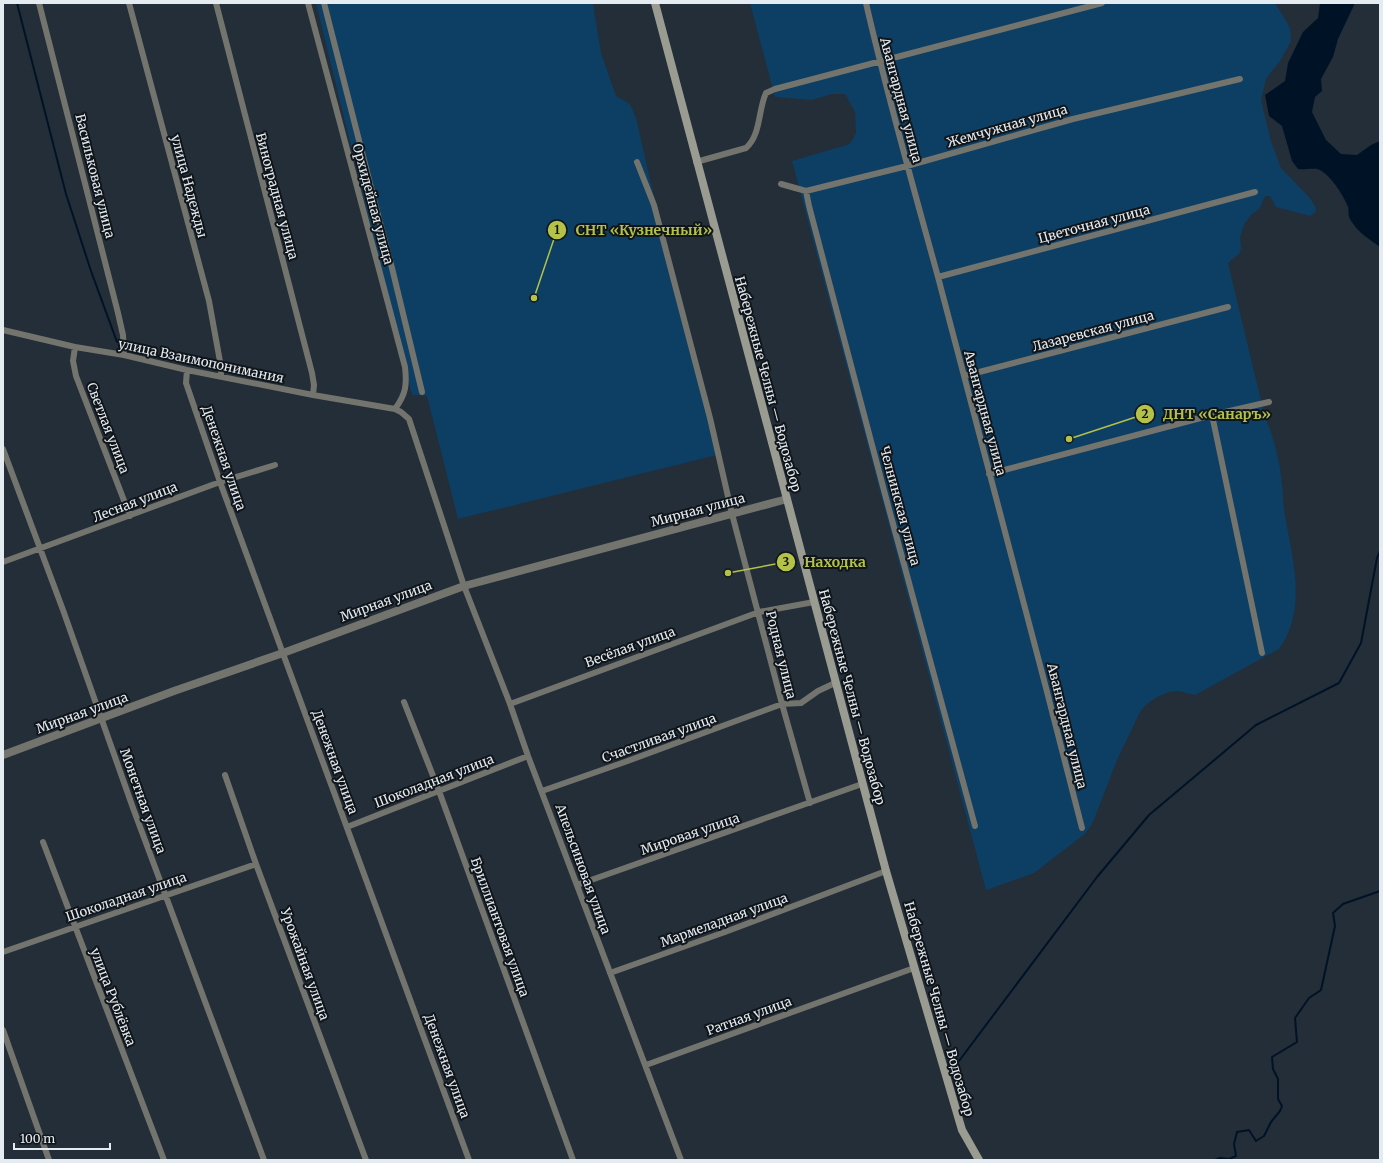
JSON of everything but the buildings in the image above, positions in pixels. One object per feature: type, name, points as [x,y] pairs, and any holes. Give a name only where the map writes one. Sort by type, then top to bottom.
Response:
[{"type":"main road","name":"Набережные Челны — Водозабор","points":[[655,3],[696,162],[886,871],[962,1130],[978,1160]]},
{"type":"street","name":"Васильковая улица","points":[[39,3],[118,313],[123,335],[124,355]]},
{"type":"street","name":"улица Надежды","points":[[129,3],[209,301],[221,367],[221,376]]},
{"type":"street","name":"Виноградная улица","points":[[216,3],[312,373],[314,385],[313,395]]},
{"type":"street","name":"Орхидейная улица","points":[[308,3],[405,367],[406,387],[403,398],[395,409]]},
{"type":"street","points":[[324,3],[392,268],[422,392]]},
{"type":"street","name":"Авангардная улица","points":[[866,3],[879,62],[1044,676],[1082,828]]},
{"type":"street","points":[[696,162],[746,148],[756,132],[762,101],[766,93],[780,87],[1102,3]]},
{"type":"street","name":"Жемчужная улица","points":[[781,184],[806,191],[907,166],[1073,119],[1240,79]]},
{"type":"street","name":"Родная улица","points":[[637,162],[654,204],[710,418],[732,514],[782,704],[810,803]]},
{"type":"street","name":"Челнинская улица","points":[[806,191],[886,498],[975,826]]},
{"type":"street","name":"Цветочная улица","points":[[938,277],[1255,192]]},
{"type":"street","name":"Лазаревская улица","points":[[964,376],[1228,307]]},
{"type":"street","name":"улица Взаимопонимания","points":[[3,330],[75,347],[124,355],[187,370],[313,395],[395,409]]},
{"type":"street","name":"Светлая улица","points":[[75,347],[73,362],[76,376],[130,516]]},
{"type":"street","name":"Денежная улица","points":[[187,370],[186,383],[220,482],[469,1160]]},
{"type":"street","points":[[989,474],[1212,415],[1269,402]]},
{"type":"street","name":"Апельсиновая улица","points":[[395,409],[409,419],[464,586],[510,704],[528,756],[681,1160]]},
{"type":"street","points":[[1212,415],[1262,653]]},
{"type":"street","name":"Монетная улица","points":[[3,449],[63,610],[133,808],[264,1160]]},
{"type":"street","name":"Лесная улица","points":[[3,562],[40,550],[220,482],[275,465]]},
{"type":"street","name":"Мирная улица","points":[[3,755],[174,691],[283,653],[464,586],[787,499]]},
{"type":"street","name":"Весёлая улица","points":[[510,704],[759,612],[814,602]]},
{"type":"street","name":"Счастливая улица","points":[[542,791],[782,704],[801,703],[818,691],[835,683]]},
{"type":"street","name":"Бриллиантовая улица","points":[[404,702],[439,791],[573,1160]]},
{"type":"street","name":"Шоколадная улица","points":[[347,827],[528,756]]},
{"type":"street","name":"Урожайная улица","points":[[225,775],[256,864],[366,1160]]},
{"type":"street","name":"Мировая улица","points":[[577,885],[862,784]]},
{"type":"street","name":"улица Рублёвка","points":[[43,842],[74,927],[164,1160]]},
{"type":"street","name":"Шоколадная улица","points":[[3,952],[166,894],[256,864]]},
{"type":"street","name":"Мармеладная улица","points":[[610,973],[725,932],[886,871]]},
{"type":"street","name":"Ратная улица","points":[[646,1065],[914,968]]},
{"type":"street","points":[[3,1030],[49,1160]]},
{"type":"shaded area","points":[[316,3],[593,3],[601,53],[616,96],[630,104],[636,118],[655,201],[721,454],[458,519],[427,396],[412,395]]},
{"type":"shaded area","points":[[750,3],[1275,3],[1290,29],[1291,41],[1280,61],[1266,79],[1261,100],[1271,141],[1281,168],[1309,197],[1315,206],[1316,212],[1310,216],[1276,207],[1270,196],[1266,196],[1260,208],[1250,216],[1244,225],[1240,237],[1241,249],[1239,254],[1228,263],[1265,417],[1274,441],[1280,467],[1284,509],[1293,562],[1296,598],[1288,633],[1279,649],[1195,695],[1178,691],[1169,692],[1157,697],[1147,704],[1140,712],[1117,760],[1093,822],[1086,833],[1034,873],[986,890],[792,161],[850,144],[856,133],[855,112],[845,94],[832,94],[812,100],[775,97]]},
{"type":"shaded area","points":[[1320,3],[1355,3],[1338,39],[1333,57],[1321,79],[1322,91],[1315,97],[1312,112],[1326,140],[1341,154],[1357,155],[1371,145],[1380,141],[1380,247],[1364,235],[1353,224],[1349,218],[1348,207],[1331,179],[1322,171],[1317,169],[1298,169],[1292,161],[1282,126],[1269,116],[1265,95],[1285,81],[1288,63],[1303,32],[1318,18]]},
{"type":"waterway","points":[[17,3],[66,194],[91,271],[117,342]]},
{"type":"waterway","points":[[959,1061],[1097,877],[1149,815],[1256,725],[1339,683],[1361,643],[1377,558],[1380,551]]},
{"type":"waterway","points":[[1215,1160],[1220,1158],[1229,1159],[1236,1156],[1234,1144],[1237,1132],[1249,1130],[1256,1141],[1264,1136],[1271,1122],[1280,1111],[1282,1106],[1278,1099],[1278,1079],[1273,1069],[1272,1057],[1297,1042],[1295,1018],[1309,998],[1321,990],[1335,926],[1333,913],[1343,904],[1380,891]]},
{"type":"place","name":"СНТ «Кузнечный»","points":[[534,298]]},
{"type":"place","name":"ДНТ «Санаръ»","points":[[1069,439]]},
{"type":"place","name":"Находка","points":[[728,573]]}]
